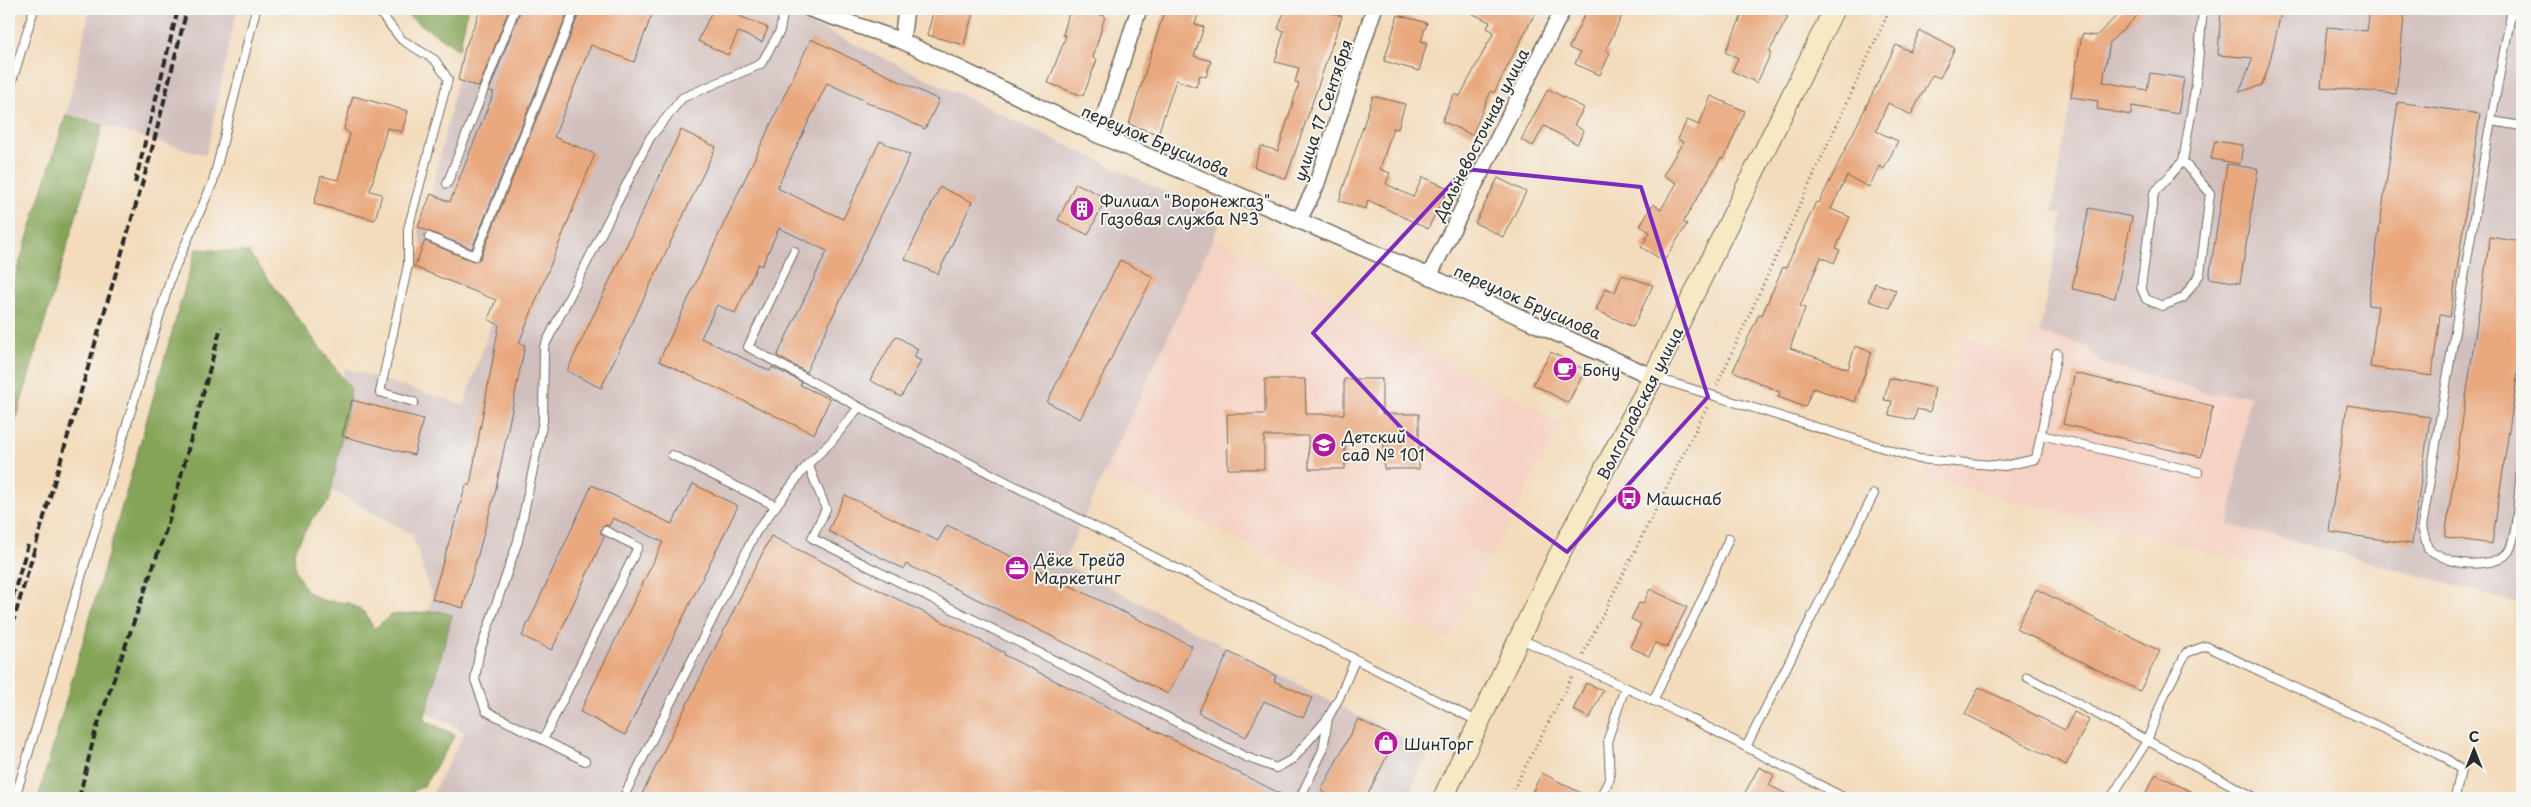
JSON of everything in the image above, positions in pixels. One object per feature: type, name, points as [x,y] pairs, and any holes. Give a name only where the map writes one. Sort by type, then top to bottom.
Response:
[{"type":"main road","name":"Волгоградская улица","points":[[1443,798],[1558,558],[1653,377],[1834,9]]},
{"type":"street","name":"переулок Брусилова","points":[[810,9],[902,41],[1098,135],[1429,276],[1653,377]]},
{"type":"street","points":[[902,41],[906,9]]},
{"type":"street","points":[[1098,135],[1139,9]]},
{"type":"street","name":"улица 17 Сентября","points":[[1299,220],[1316,186],[1374,9]]},
{"type":"street","name":"Дальневосточная улица","points":[[1429,276],[1563,9]]},
{"type":"lane","points":[[9,91],[34,9]]},
{"type":"lane","points":[[15,798],[171,278],[213,182],[256,9]]},
{"type":"lane","points":[[377,9],[402,40],[435,60],[448,79],[408,229],[408,266],[380,392],[414,402]]},
{"type":"lane","points":[[447,184],[515,9]]},
{"type":"lane","points":[[428,237],[475,256],[575,9]]},
{"type":"lane","points":[[585,761],[486,711],[475,680],[480,654],[518,541],[543,420],[544,347],[650,138],[682,98],[761,64],[780,31],[784,9]]},
{"type":"lane","points":[[2183,161],[2210,193],[2200,274],[2183,298],[2162,306],[2146,299],[2141,287],[2142,278],[2154,193],[2183,161],[2196,84],[2203,9]]},
{"type":"lane","points":[[2512,9],[2422,526],[2428,549],[2446,560],[2470,565],[2496,562],[2508,551],[2513,536],[2522,460]]},
{"type":"lane","points":[[2491,122],[2522,126]]},
{"type":"lane","points":[[794,251],[748,347],[859,407],[1480,723]]},
{"type":"lane","points":[[1653,377],[1919,459],[2004,466],[2036,459],[2057,353]]},
{"type":"lane","points":[[623,798],[756,532],[808,464],[831,442],[859,407]]},
{"type":"lane","points":[[2041,435],[2198,472]]},
{"type":"lane","points":[[672,455],[776,506]]},
{"type":"lane","points":[[808,464],[826,509],[812,538],[1246,757],[1276,768],[1293,759],[1328,718],[1339,698],[1355,660]]},
{"type":"lane","points":[[1746,747],[1874,494]]},
{"type":"lane","points":[[543,740],[638,547],[606,531]]},
{"type":"lane","points":[[1653,700],[1700,604],[1729,538]]},
{"type":"lane","points":[[1520,639],[1653,700],[1845,798]]},
{"type":"lane","points":[[2111,798],[2147,741],[2164,696],[2186,653],[2206,646],[2446,758],[2460,770],[2455,798]]},
{"type":"lane","points":[[2027,677],[2256,798]]},
{"type":"lane","points":[[1600,798],[1610,778],[1608,739],[1625,687]]},
{"type":"lane","points":[[1300,798],[1323,750],[1328,718]]},
{"type":"highlighted area","points":[[1465,169],[1641,187],[1708,397],[1567,552],[1405,432],[1313,333]]},
{"type":"shaded area","points":[[90,9],[237,9],[206,155],[66,115]]},
{"type":"shaded area","points":[[481,9],[780,9],[1222,219],[1063,563],[1429,752],[1407,798],[430,798],[465,732],[398,697],[432,599],[413,535],[315,481],[345,368],[464,405],[546,160],[490,298],[414,267],[422,247],[418,227],[431,194],[465,48]]},
{"type":"shaded area","points":[[2124,9],[2522,9],[2522,604],[2229,525],[2250,395],[2212,394],[2100,362],[2086,346],[2039,333],[2063,214],[2052,211],[2082,34],[2096,36]]},
{"type":"shaded area","name":"Детский сад № 101","points":[[1209,234],[1562,423],[1447,640],[1087,468]]},
{"type":"shaded area","points":[[2030,331],[2087,346],[2100,362],[2212,394],[2250,395],[2229,525],[2282,538],[2273,569],[1925,477],[1963,336],[1990,348],[2026,357]]},
{"type":"green space","points":[[398,9],[468,9],[459,50]]},
{"type":"green space","points":[[66,115],[103,125],[9,443],[9,296]]},
{"type":"green space","points":[[196,249],[248,252],[351,389],[329,502],[312,519],[294,551],[295,570],[306,591],[322,600],[349,603],[365,613],[374,629],[391,615],[438,611],[452,615],[424,720],[455,735],[424,786],[399,798],[38,798]]},
{"type":"building","points":[[481,9],[509,9],[479,87],[458,80],[465,48]]},
{"type":"building","points":[[521,9],[569,9],[472,249],[418,227],[431,194],[450,202],[494,92],[489,91]]},
{"type":"building","points":[[581,9],[654,9],[634,62],[591,45],[554,137],[595,154],[519,343],[525,345],[495,493],[463,608],[432,599],[466,485],[470,485],[499,325],[488,319],[496,300],[414,267],[425,241],[473,261],[480,259]]},
{"type":"building","points":[[713,9],[723,9],[768,28],[762,42],[738,32],[728,55],[698,41]]},
{"type":"building","points":[[934,9],[974,9],[964,45],[927,35]]},
{"type":"building","points":[[1070,9],[1105,16],[1093,58],[1097,60],[1083,96],[1048,83],[1066,36],[1063,35]]},
{"type":"building","points":[[1165,9],[1180,9],[1198,15],[1195,24],[1204,27],[1194,56],[1211,61],[1206,77],[1200,75],[1196,87],[1176,80],[1158,134],[1129,124]]},
{"type":"building","points":[[1285,9],[1317,9],[1342,16],[1286,179],[1254,167],[1261,146],[1278,151],[1299,83],[1295,82],[1299,68],[1275,62],[1284,31],[1278,29]]},
{"type":"building","points":[[1463,9],[1537,9],[1494,93],[1491,91],[1472,135],[1442,121],[1454,94],[1460,96],[1494,32],[1487,28],[1490,22]]},
{"type":"building","points":[[1587,9],[1625,9],[1606,50],[1610,53],[1600,75],[1575,64],[1580,53],[1569,48]]},
{"type":"building","points":[[1745,9],[1772,9],[1788,17],[1769,52],[1771,53],[1757,83],[1732,71],[1738,58],[1725,52]]},
{"type":"building","points":[[2124,9],[2144,9],[2110,42],[2103,82],[2147,90],[2150,73],[2184,78],[2178,114],[2132,106],[2131,115],[2097,109],[2098,101],[2071,97],[2082,34],[2096,36]]},
{"type":"building","points":[[2221,9],[2282,9],[2269,65],[2262,85],[2239,92],[2253,58],[2218,55]]},
{"type":"building","points":[[2370,9],[2405,9],[2396,94],[2321,87],[2327,27],[2367,31]]},
{"type":"building","points":[[1398,15],[1427,23],[1421,41],[1427,43],[1419,71],[1384,61]]},
{"type":"building","points":[[1920,31],[1955,48],[1940,78],[1932,75],[1911,115],[1888,103],[1876,131],[1898,141],[1884,169],[1879,166],[1869,187],[1847,176],[1831,209],[1850,217],[1836,248],[1840,250],[1834,263],[1821,257],[1800,306],[1805,308],[1790,348],[1848,369],[1855,346],[1872,352],[1855,402],[1813,388],[1805,407],[1778,397],[1780,392],[1733,371],[1759,314],[1762,315],[1783,267],[1786,268],[1816,202],[1819,203],[1896,45],[1910,51]]},
{"type":"building","points":[[811,39],[939,100],[925,129],[827,83],[777,188],[843,219],[880,141],[910,155],[806,372],[777,356],[827,251],[779,228],[762,266],[758,264],[735,313],[717,305],[701,338],[770,371],[772,367],[802,382],[800,385],[830,399],[814,434],[659,361]]},
{"type":"building","points":[[1548,89],[1584,108],[1574,125],[1584,131],[1577,144],[1544,126],[1533,146],[1521,140]]},
{"type":"building","points":[[353,96],[408,111],[402,132],[387,128],[370,191],[382,194],[375,220],[314,204],[321,176],[338,180],[350,134],[344,129]]},
{"type":"building","points":[[1373,96],[1405,104],[1398,129],[1393,128],[1380,169],[1390,173],[1386,184],[1413,197],[1423,177],[1448,188],[1428,229],[1368,200],[1366,209],[1339,201]]},
{"type":"building","points":[[1711,96],[1745,111],[1724,159],[1721,158],[1683,222],[1687,224],[1664,261],[1641,247],[1650,232],[1640,226],[1653,204],[1661,209],[1677,183],[1663,175],[1683,142],[1678,139],[1687,120],[1699,125]]},
{"type":"building","points":[[2398,102],[2480,114],[2450,317],[2440,315],[2432,376],[2370,367],[2378,306],[2368,305]]},
{"type":"building","points":[[681,130],[716,147],[601,388],[567,371]]},
{"type":"building","points":[[2215,141],[2243,145],[2240,164],[2211,159]]},
{"type":"building","points":[[2227,164],[2258,169],[2240,283],[2209,278]]},
{"type":"building","points":[[1498,178],[1526,192],[1503,237],[1475,223]]},
{"type":"building","name":"Филиал \"Воронежгаз\" Газовая служба №3","points":[[1076,183],[1106,198],[1088,235],[1058,220]]},
{"type":"building","points":[[940,187],[972,202],[938,274],[905,259]]},
{"type":"building","points":[[2089,208],[2132,217],[2115,298],[2072,289]]},
{"type":"building","points":[[2490,237],[2522,242],[2522,344],[2492,544],[2445,537]]},
{"type":"building","points":[[1120,260],[1153,277],[1080,419],[1047,402]]},
{"type":"building","points":[[1622,275],[1653,285],[1633,327],[1596,310],[1606,288],[1615,292]]},
{"type":"building","points":[[1875,283],[1896,290],[1890,308],[1869,301]]},
{"type":"building","points":[[896,336],[918,349],[914,357],[921,361],[901,397],[870,380]]},
{"type":"building","points":[[1551,352],[1585,370],[1568,403],[1533,384]]},
{"type":"building","points":[[2075,373],[2213,406],[2201,457],[2063,424]]},
{"type":"building","points":[[1889,378],[1935,388],[1930,412],[1917,409],[1914,420],[1889,415],[1892,401],[1884,400]]},
{"type":"building","points":[[1265,379],[1305,379],[1306,414],[1344,414],[1344,379],[1382,379],[1382,414],[1419,414],[1419,469],[1384,469],[1384,435],[1345,436],[1345,469],[1309,469],[1308,436],[1264,436],[1264,469],[1228,469],[1227,414],[1265,414]]},
{"type":"building","points":[[352,400],[423,419],[414,455],[342,436]]},
{"type":"building","points":[[2347,405],[2430,417],[2412,544],[2329,532]]},
{"type":"building","points":[[693,484],[738,506],[625,735],[580,712],[663,542],[613,518],[609,526],[605,525],[601,529],[601,534],[604,537],[552,650],[522,636],[592,485],[672,524]]},
{"type":"building","points":[[845,495],[938,541],[947,525],[1192,646],[1168,694],[906,564],[904,569],[828,531]]},
{"type":"building","points":[[771,536],[1005,653],[1004,655],[1289,798],[640,798]]},
{"type":"building","points":[[1650,589],[1687,607],[1667,648],[1656,643],[1649,656],[1630,647],[1641,624],[1631,619],[1639,603],[1643,604]]},
{"type":"building","points":[[2036,589],[2160,651],[2140,691],[2016,629]]},
{"type":"building","points":[[1229,652],[1276,676],[1274,681],[1312,698],[1303,718],[1264,701],[1246,737],[1198,713]]},
{"type":"building","points":[[1586,683],[1603,690],[1590,718],[1573,710]]},
{"type":"building","points":[[1979,687],[2065,730],[2074,712],[2089,720],[2066,765],[1965,714]]},
{"type":"building","points":[[1358,719],[1396,738],[1366,798],[1335,798],[1321,791]]},
{"type":"building","points":[[1759,767],[1774,775],[1769,785],[1794,798],[1742,798]]},
{"type":"building","points":[[1542,773],[1591,798],[1529,798]]},
{"type":"building","points":[[2156,774],[2204,798],[2143,798]]},
{"type":"railway","points":[[135,183],[178,9]]},
{"type":"railway","points":[[9,636],[150,157],[187,9]]},
{"type":"railway","points":[[79,798],[95,733],[168,524],[221,327]]},
{"type":"railway","points":[[9,609],[28,545]]},
{"type":"place","name":"Филиал \"Воронежгаз\" Газовая служба №3","points":[[1082,209]]},
{"type":"place","name":"Бону","points":[[1565,369]]},
{"type":"place","name":"Детский сад № 101","points":[[1324,445]]},
{"type":"place","name":"Машснаб","points":[[1629,498]]},
{"type":"place","name":"Дёке Трейд Маркетинг","points":[[1017,568]]},
{"type":"place","name":"ШинТорг","points":[[1386,743]]}]
